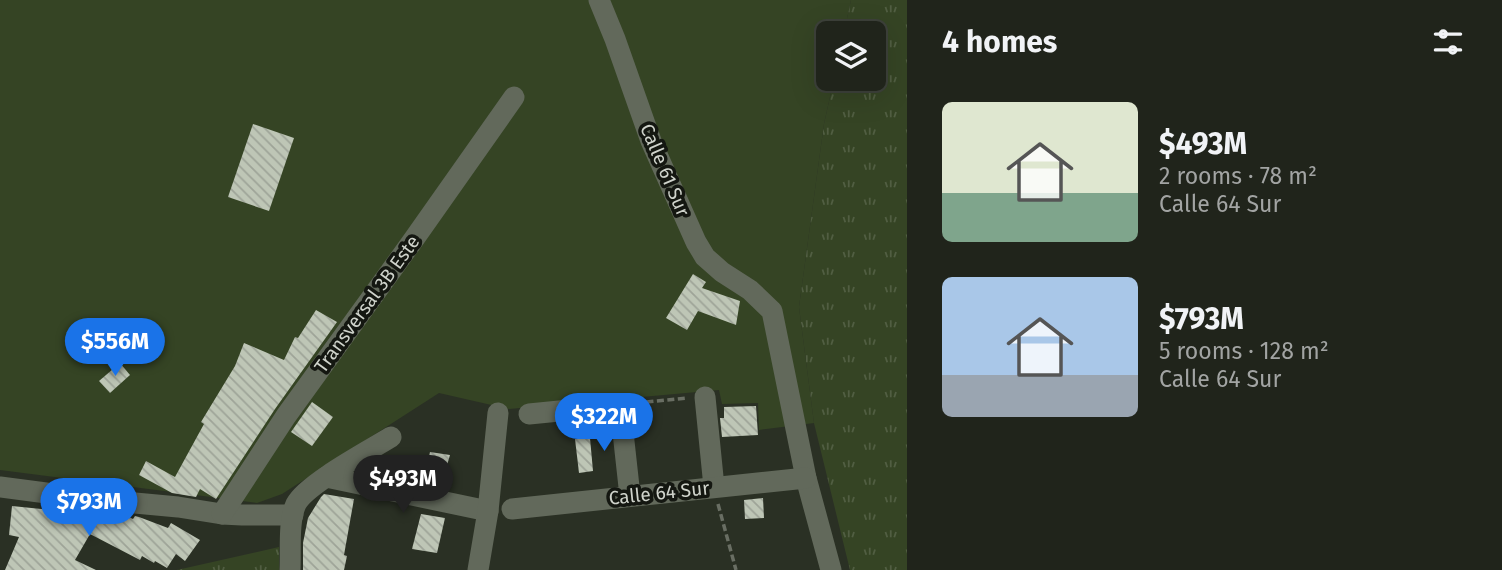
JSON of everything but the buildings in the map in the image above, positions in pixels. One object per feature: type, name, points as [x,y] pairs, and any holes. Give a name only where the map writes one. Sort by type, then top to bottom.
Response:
[{"type":"street","name":"Calle 61 Sur","points":[[599,0],[651,141],[696,242],[705,257],[756,295],[772,311],[806,478]]},
{"type":"street","name":"Transversal 3B Este","points":[[222,513],[286,415],[514,97]]},
{"type":"street","points":[[705,397],[714,487]]},
{"type":"street","points":[[529,414],[620,405],[630,496]]},
{"type":"street","points":[[478,570],[488,512],[498,413]]},
{"type":"street","points":[[290,570],[293,515],[303,494],[391,438]]},
{"type":"street","points":[[806,478],[831,570]]},
{"type":"street","name":"Calle 64 Sur","points":[[512,509],[806,478]]},
{"type":"street","points":[[319,482],[488,512]]},
{"type":"street","points":[[0,487],[242,515],[293,515]]},
{"type":"path","points":[[620,405],[705,397]]},
{"type":"path","points":[[714,487],[736,570]]},
{"type":"green space","points":[[0,0],[851,0],[847,21],[816,21],[816,91],[831,91],[824,124],[799,307],[814,423],[759,430],[758,403],[722,404],[719,390],[509,409],[439,393],[282,494],[257,503],[0,470]]},
{"type":"green space","points":[[851,0],[907,0],[907,570],[850,570],[814,423],[799,307],[824,124],[831,91],[886,91],[886,21],[847,21]]},
{"type":"green space","points":[[279,547],[279,570],[177,570]]}]
